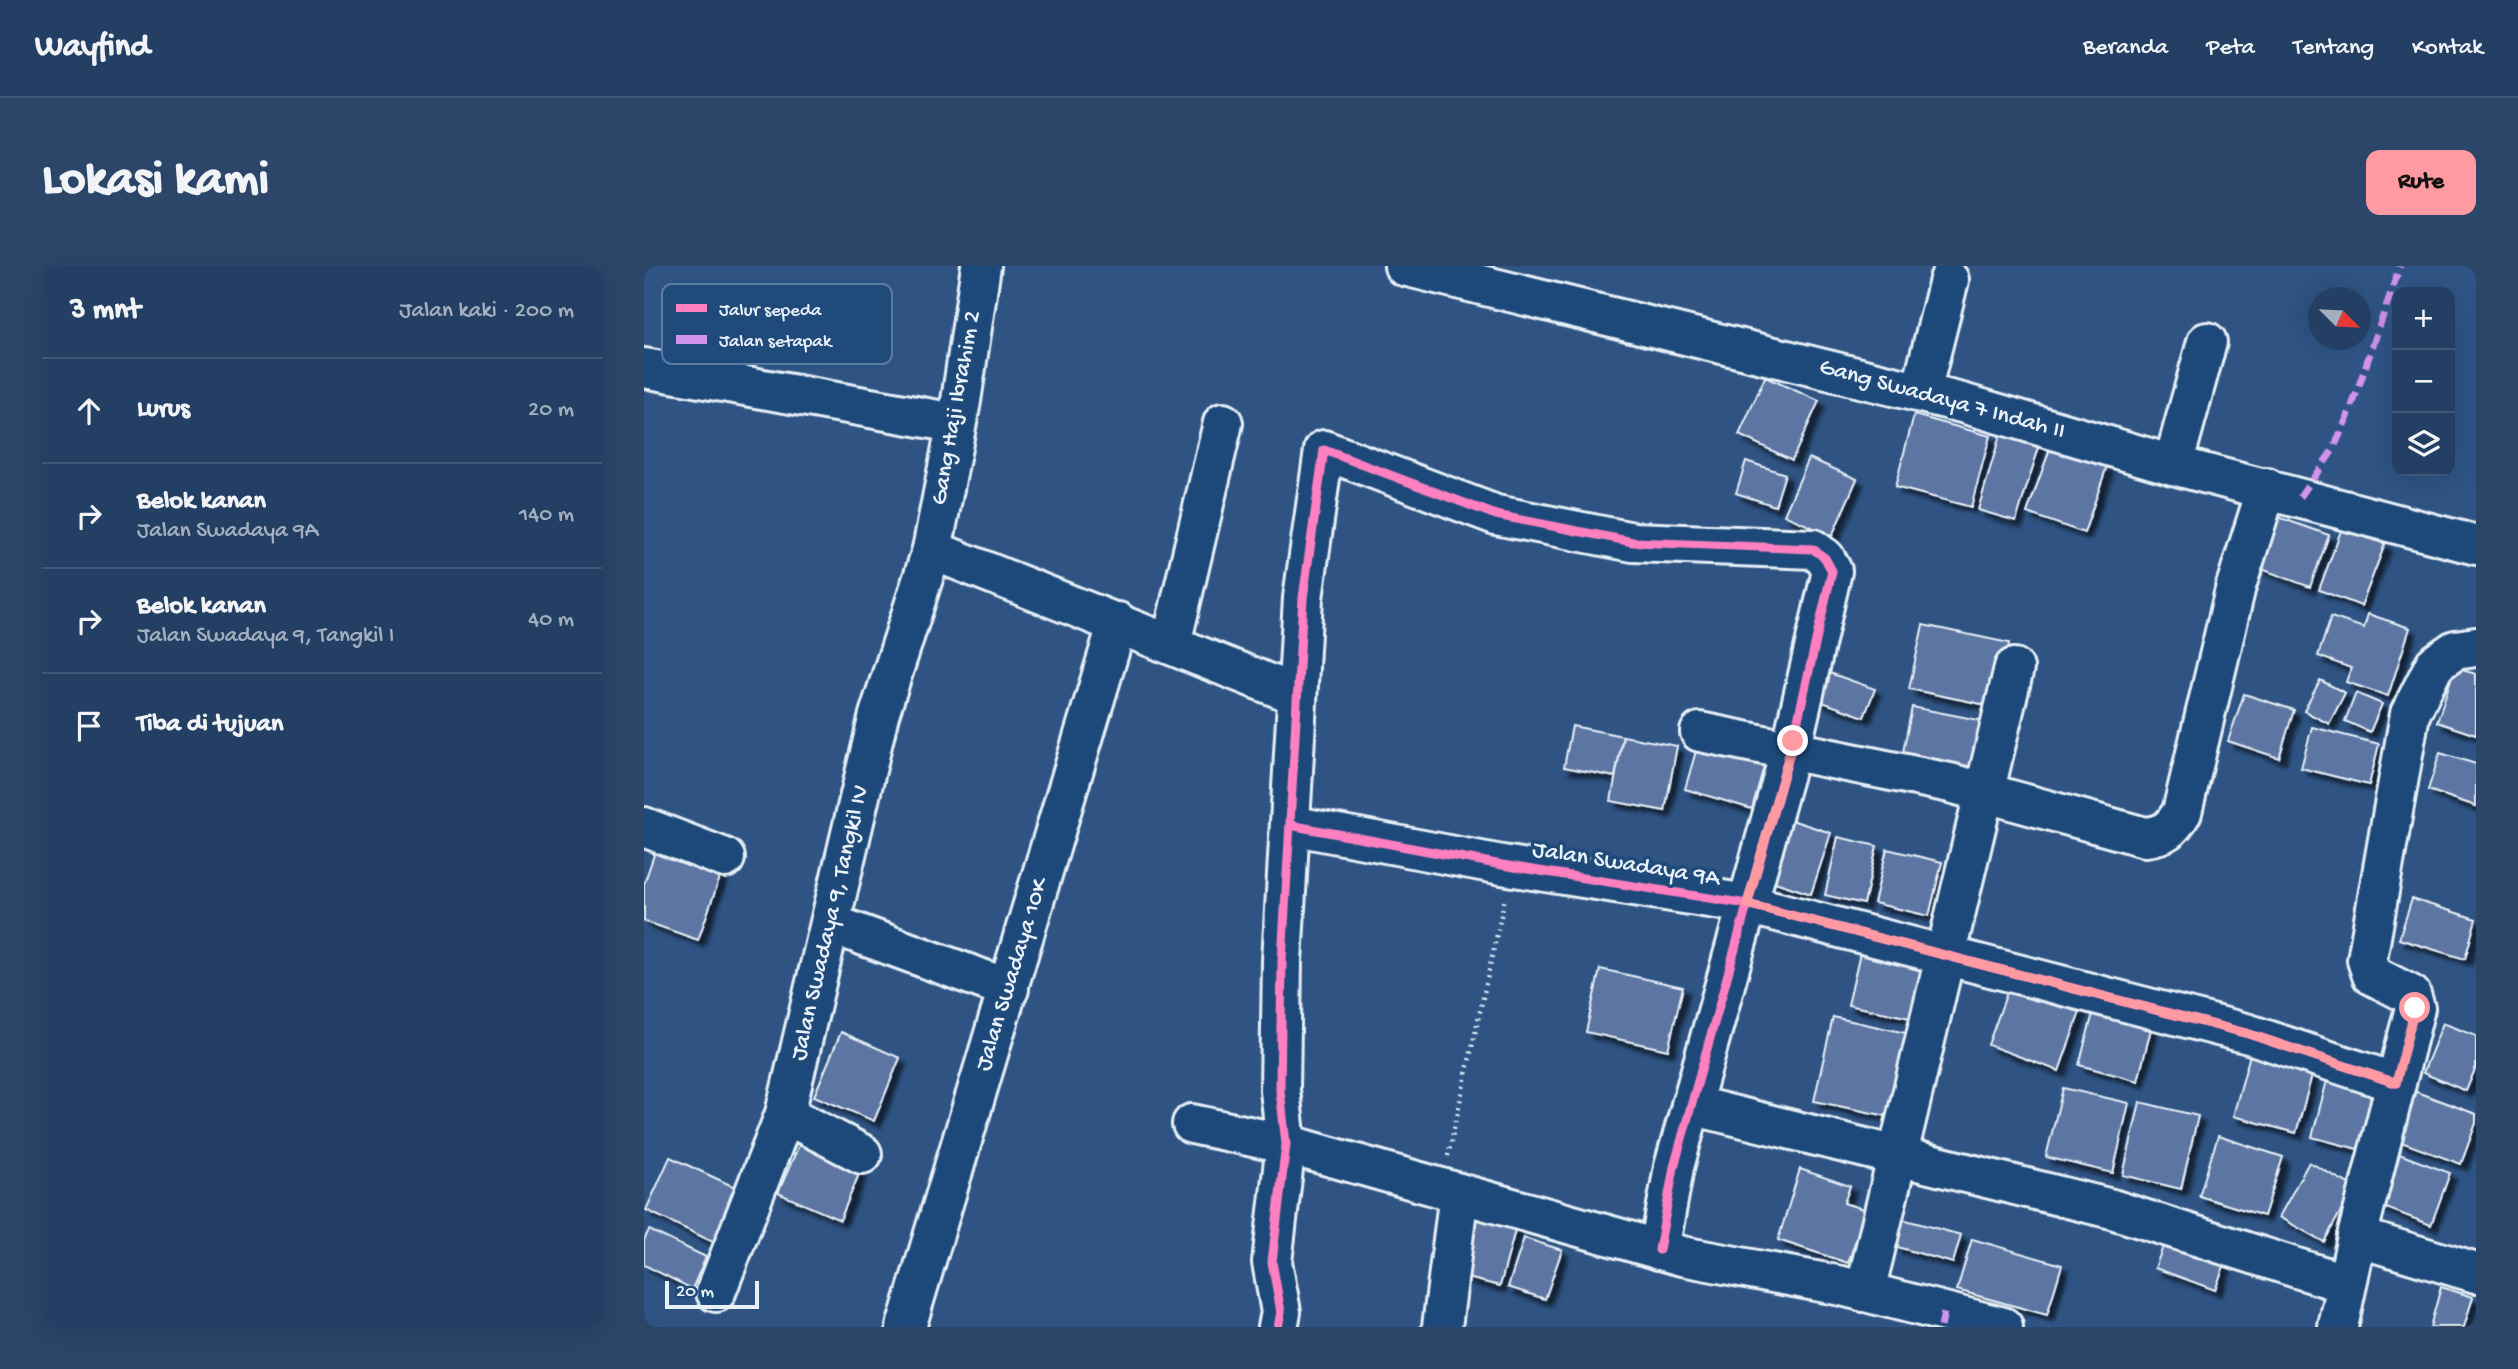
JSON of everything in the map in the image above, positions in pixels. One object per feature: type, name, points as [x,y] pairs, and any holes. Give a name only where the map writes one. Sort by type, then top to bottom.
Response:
[{"type":"street","name":"Gang Haji Ibrahim 2","points":[[932,550],[980,266]]},
{"type":"street","name":"Gang Swadaya 7 Indah II","points":[[1405,266],[1921,392],[2173,465],[2476,545]]},
{"type":"street","points":[[1921,392],[1949,279]]},
{"type":"street","points":[[2173,465],[2207,342]]},
{"type":"street","points":[[644,368],[955,423]]},
{"type":"street","points":[[1171,644],[1223,423]]},
{"type":"street","points":[[1278,1327],[1281,1312],[1272,1262],[1286,1144],[1280,1090],[1282,961],[1305,586],[1324,450],[1496,515],[1633,542],[1813,549],[1825,558],[1832,571],[1790,750],[1674,1167],[1659,1250]]},
{"type":"street","points":[[1700,732],[1951,783],[2145,837],[2161,835],[2172,828],[2182,812],[2236,586],[2267,488]]},
{"type":"street","points":[[932,550],[1297,695]]},
{"type":"street","name":"Jalan Swadaya 9, Tangkil IV","points":[[716,1292],[785,1114],[879,715],[932,550]]},
{"type":"street","name":"Jalan Swadaya 10K","points":[[906,1327],[1118,622]]},
{"type":"street","points":[[2338,1327],[2357,1237],[2415,1008],[2411,995],[2372,975],[2367,960],[2410,714],[2435,664],[2455,650],[2476,647]]},
{"type":"street","points":[[1865,1292],[1900,1156],[1944,955],[2014,668]]},
{"type":"street","name":"Jalan Swadaya 9A","points":[[1290,825],[1513,866],[1747,904],[2249,1034],[2396,1083]]},
{"type":"street","points":[[644,827],[724,858]]},
{"type":"street","points":[[832,923],[1009,989]]},
{"type":"street","points":[[1691,1105],[2112,1209],[2347,1284]]},
{"type":"street","points":[[785,1114],[862,1154]]},
{"type":"street","points":[[1192,1124],[1286,1144],[1659,1250],[1865,1292],[1942,1320],[2003,1327]]},
{"type":"street","points":[[1442,1327],[1450,1190]]},
{"type":"street","points":[[2357,1237],[2476,1273]]},
{"type":"path","points":[[1450,1190],[1513,866]]},
{"type":"building","points":[[1765,377],[1819,401],[1792,460],[1739,435]]},
{"type":"building","points":[[1914,415],[1990,436],[1971,507],[1895,487]]},
{"type":"building","points":[[2001,432],[2040,444],[2016,521],[1978,510]]},
{"type":"building","points":[[2051,446],[2107,466],[2084,533],[2027,513]]},
{"type":"building","points":[[1809,458],[1857,479],[1832,536],[1784,515]]},
{"type":"building","points":[[1746,461],[1785,474],[1775,506],[1736,493]]},
{"type":"building","points":[[2278,517],[2329,535],[2310,587],[2259,568]]},
{"type":"building","points":[[2342,528],[2385,544],[2361,606],[2319,590]]},
{"type":"building","points":[[2368,614],[2410,628],[2388,696],[2346,682],[2351,668],[2318,656],[2331,617],[2364,628]]},
{"type":"building","points":[[1923,625],[2009,643],[1996,707],[1909,689]]},
{"type":"building","points":[[2455,668],[2476,674],[2476,735],[2437,722]]},
{"type":"building","points":[[1824,671],[1875,689],[1864,717],[1814,699]]},
{"type":"building","points":[[2320,680],[2345,693],[2329,724],[2304,711]]},
{"type":"building","points":[[2356,693],[2382,704],[2370,732],[2345,721]]},
{"type":"building","points":[[2244,694],[2294,710],[2279,758],[2228,741]]},
{"type":"building","points":[[1912,707],[1984,721],[1974,771],[1902,757]]},
{"type":"building","points":[[1572,726],[1623,736],[1615,777],[1564,767]]},
{"type":"building","points":[[2312,727],[2379,744],[2369,785],[2301,768]]},
{"type":"building","points":[[1623,736],[1677,746],[1665,811],[1611,801]]},
{"type":"building","points":[[1698,744],[1765,764],[1752,809],[1685,789]]},
{"type":"building","points":[[2440,753],[2476,764],[2476,806],[2428,790]]},
{"type":"building","points":[[1782,817],[1831,833],[1811,894],[1763,878]]},
{"type":"building","points":[[1838,837],[1877,846],[1864,904],[1825,895]]},
{"type":"building","points":[[658,843],[724,866],[698,940],[644,921],[644,884]]},
{"type":"building","points":[[1887,849],[1942,862],[1929,916],[1874,903]]},
{"type":"building","points":[[2412,899],[2476,919],[2465,959],[2399,939]]},
{"type":"building","points":[[1861,949],[1928,964],[1915,1019],[1848,1005]]},
{"type":"building","points":[[1600,969],[1683,987],[1668,1050],[1586,1032]]},
{"type":"building","points":[[2010,984],[2081,1009],[2059,1071],[1988,1045]]},
{"type":"building","points":[[2095,1006],[2153,1021],[2138,1081],[2079,1065]]},
{"type":"building","points":[[1833,1017],[1906,1033],[1887,1116],[1814,1101]]},
{"type":"building","points":[[2443,1023],[2476,1036],[2476,1067],[2466,1091],[2423,1073]]},
{"type":"building","points":[[841,1032],[900,1058],[874,1121],[814,1096]]},
{"type":"building","points":[[2251,1051],[2314,1068],[2296,1133],[2233,1116]]},
{"type":"building","points":[[2328,1077],[2384,1091],[2369,1152],[2312,1137]]},
{"type":"building","points":[[2063,1088],[2129,1103],[2113,1173],[2046,1157]]},
{"type":"building","points":[[2411,1090],[2476,1114],[2476,1123],[2461,1164],[2393,1139]]},
{"type":"building","points":[[2140,1102],[2198,1116],[2181,1189],[2123,1175]]},
{"type":"building","points":[[803,1136],[864,1162],[840,1220],[778,1193]]},
{"type":"building","points":[[2218,1136],[2283,1157],[2264,1216],[2199,1196]]},
{"type":"building","points":[[2391,1151],[2450,1173],[2431,1225],[2373,1203]]},
{"type":"building","points":[[670,1157],[739,1189],[715,1243],[646,1210]]},
{"type":"building","points":[[2309,1162],[2354,1187],[2324,1242],[2279,1217]]},
{"type":"building","points":[[1800,1169],[1850,1186],[1844,1203],[1866,1210],[1848,1263],[1778,1240]]},
{"type":"building","points":[[1472,1211],[1517,1223],[1500,1286],[1455,1275]]},
{"type":"building","points":[[1902,1219],[1961,1235],[1953,1263],[1894,1246]]},
{"type":"building","points":[[649,1230],[706,1257],[692,1289],[644,1265],[644,1240]]},
{"type":"building","points":[[2167,1236],[2227,1258],[2215,1290],[2155,1268]]},
{"type":"building","points":[[1524,1238],[1562,1250],[1545,1299],[1508,1287]]},
{"type":"building","points":[[1972,1239],[2062,1265],[2047,1315],[1957,1290]]},
{"type":"building","points":[[2441,1287],[2473,1297],[2464,1327],[2430,1327]]},
{"type":"marked path","points":[[2300,497],[2333,450],[2351,409],[2400,266]]},
{"type":"marked path","points":[[1941,1327],[1944,1312]]},
{"type":"cycle path","points":[[1278,1327],[1281,1312],[1272,1262],[1286,1144],[1280,1090],[1282,961],[1303,598],[1324,450],[1496,515],[1633,542],[1813,549],[1825,558],[1832,571],[1793,741],[1674,1167],[1659,1250]]},
{"type":"cycle path","points":[[1290,825],[1502,865],[1747,904],[2249,1034],[2396,1083]]},
{"type":"route","points":[[1793,741],[1747,904],[2249,1034],[2396,1083],[2415,1008]]}]
